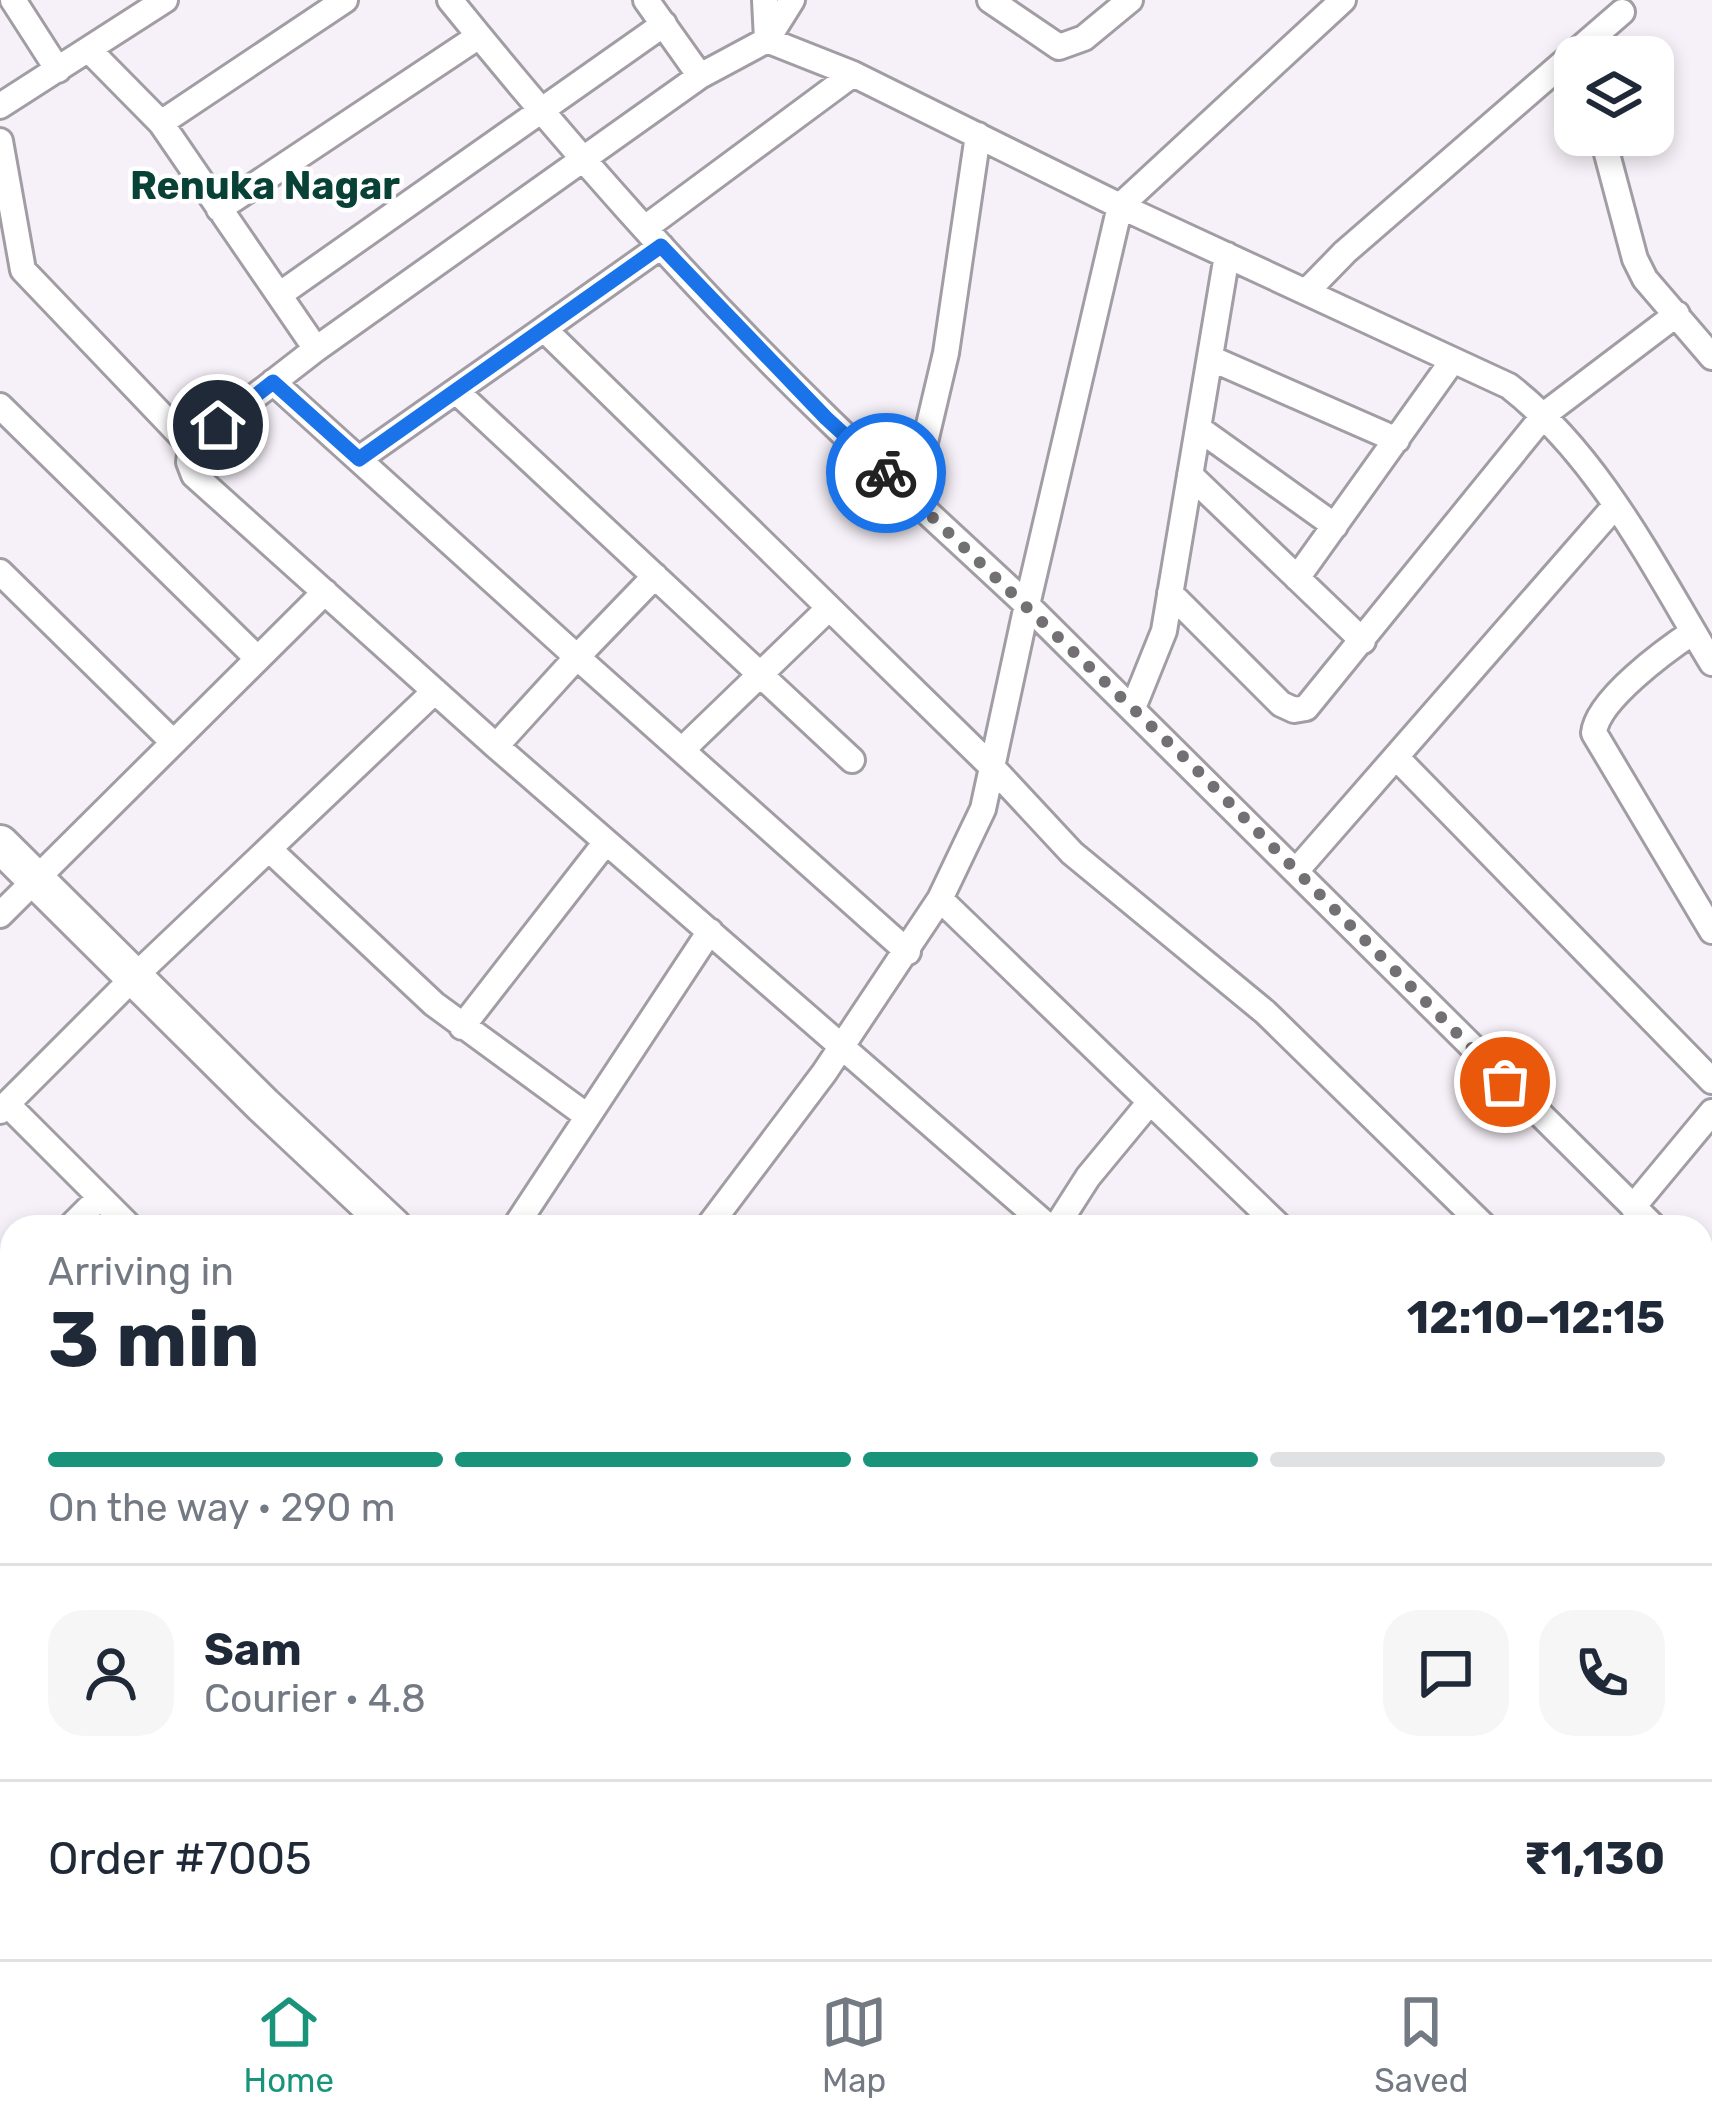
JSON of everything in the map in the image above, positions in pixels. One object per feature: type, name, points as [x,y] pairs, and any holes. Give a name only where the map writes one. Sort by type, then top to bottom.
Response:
[{"type":"main road","points":[[0,844],[380,1215]]},
{"type":"street","points":[[13,0],[58,70]]},
{"type":"street","points":[[0,106],[165,0]]},
{"type":"street","points":[[161,123],[345,0]]},
{"type":"street","points":[[450,0],[653,237],[826,418],[1133,708],[1641,1215]]},
{"type":"street","points":[[646,0],[700,76]]},
{"type":"street","points":[[765,0],[767,40]]},
{"type":"street","points":[[792,0],[767,40],[700,76],[316,349],[191,446],[189,461],[194,475],[496,746],[1038,1215]]},
{"type":"street","points":[[990,0],[1059,47],[1084,38],[1130,0]]},
{"type":"street","points":[[717,1215],[908,952],[940,899],[983,809],[1120,206],[1343,0]]},
{"type":"street","points":[[1598,36],[1622,12]]},
{"type":"street","points":[[278,295],[664,24]]},
{"type":"street","points":[[218,209],[479,36]]},
{"type":"street","points":[[767,40],[853,74],[1120,206],[1509,386],[1545,414],[1575,448],[1712,662]]},
{"type":"street","points":[[90,50],[161,123],[316,349]]},
{"type":"street","points":[[359,459],[544,329],[853,74]]},
{"type":"street","points":[[1306,292],[1345,252],[1554,76]]},
{"type":"street","points":[[913,497],[946,353],[978,135]]},
{"type":"street","points":[[0,141],[12,276],[191,446]]},
{"type":"street","points":[[1608,156],[1635,259],[1645,279],[1712,357]]},
{"type":"street","points":[[1133,708],[1159,646],[1170,593],[1227,255]]},
{"type":"street","points":[[1170,593],[1281,704],[1294,710],[1316,700],[1545,414],[1676,314]]},
{"type":"street","points":[[544,329],[992,767],[1072,853],[1265,1012],[1470,1215]]},
{"type":"street","points":[[1210,358],[1396,440]]},
{"type":"street","points":[[1297,578],[1454,360]]},
{"type":"street","points":[[273,382],[908,952]]},
{"type":"street","points":[[456,391],[852,760]]},
{"type":"street","points":[[0,406],[256,658]]},
{"type":"street","points":[[1198,428],[1335,526]]},
{"type":"street","points":[[1190,476],[1363,641]]},
{"type":"street","points":[[1296,871],[1616,506]]},
{"type":"street","points":[[0,572],[173,742]]},
{"type":"street","points":[[496,746],[655,576]]},
{"type":"street","points":[[0,915],[325,592]]},
{"type":"street","points":[[682,750],[829,608]]},
{"type":"street","points":[[1693,632],[1646,667],[1600,715],[1594,733],[1712,931]]},
{"type":"street","points":[[118,1215],[3,1107],[435,691]]},
{"type":"street","points":[[1396,757],[1712,1081]]},
{"type":"street","points":[[462,1027],[606,842]]},
{"type":"street","points":[[270,850],[462,1027],[587,1116]]},
{"type":"street","points":[[940,899],[1268,1215]]},
{"type":"street","points":[[523,1215],[710,932]]},
{"type":"street","points":[[1061,1215],[1150,1102]]},
{"type":"street","points":[[1633,1207],[1712,1112]]},
{"type":"street","points":[[82,1215],[100,1197]]},
{"type":"way so far","points":[[886,473],[1192,765],[1505,1082]]},
{"type":"district","name":"Renuka Nagar","points":[[265,186]]},
{"type":"route","points":[[218,425],[273,382],[359,459],[661,246],[826,418],[886,473]]}]
